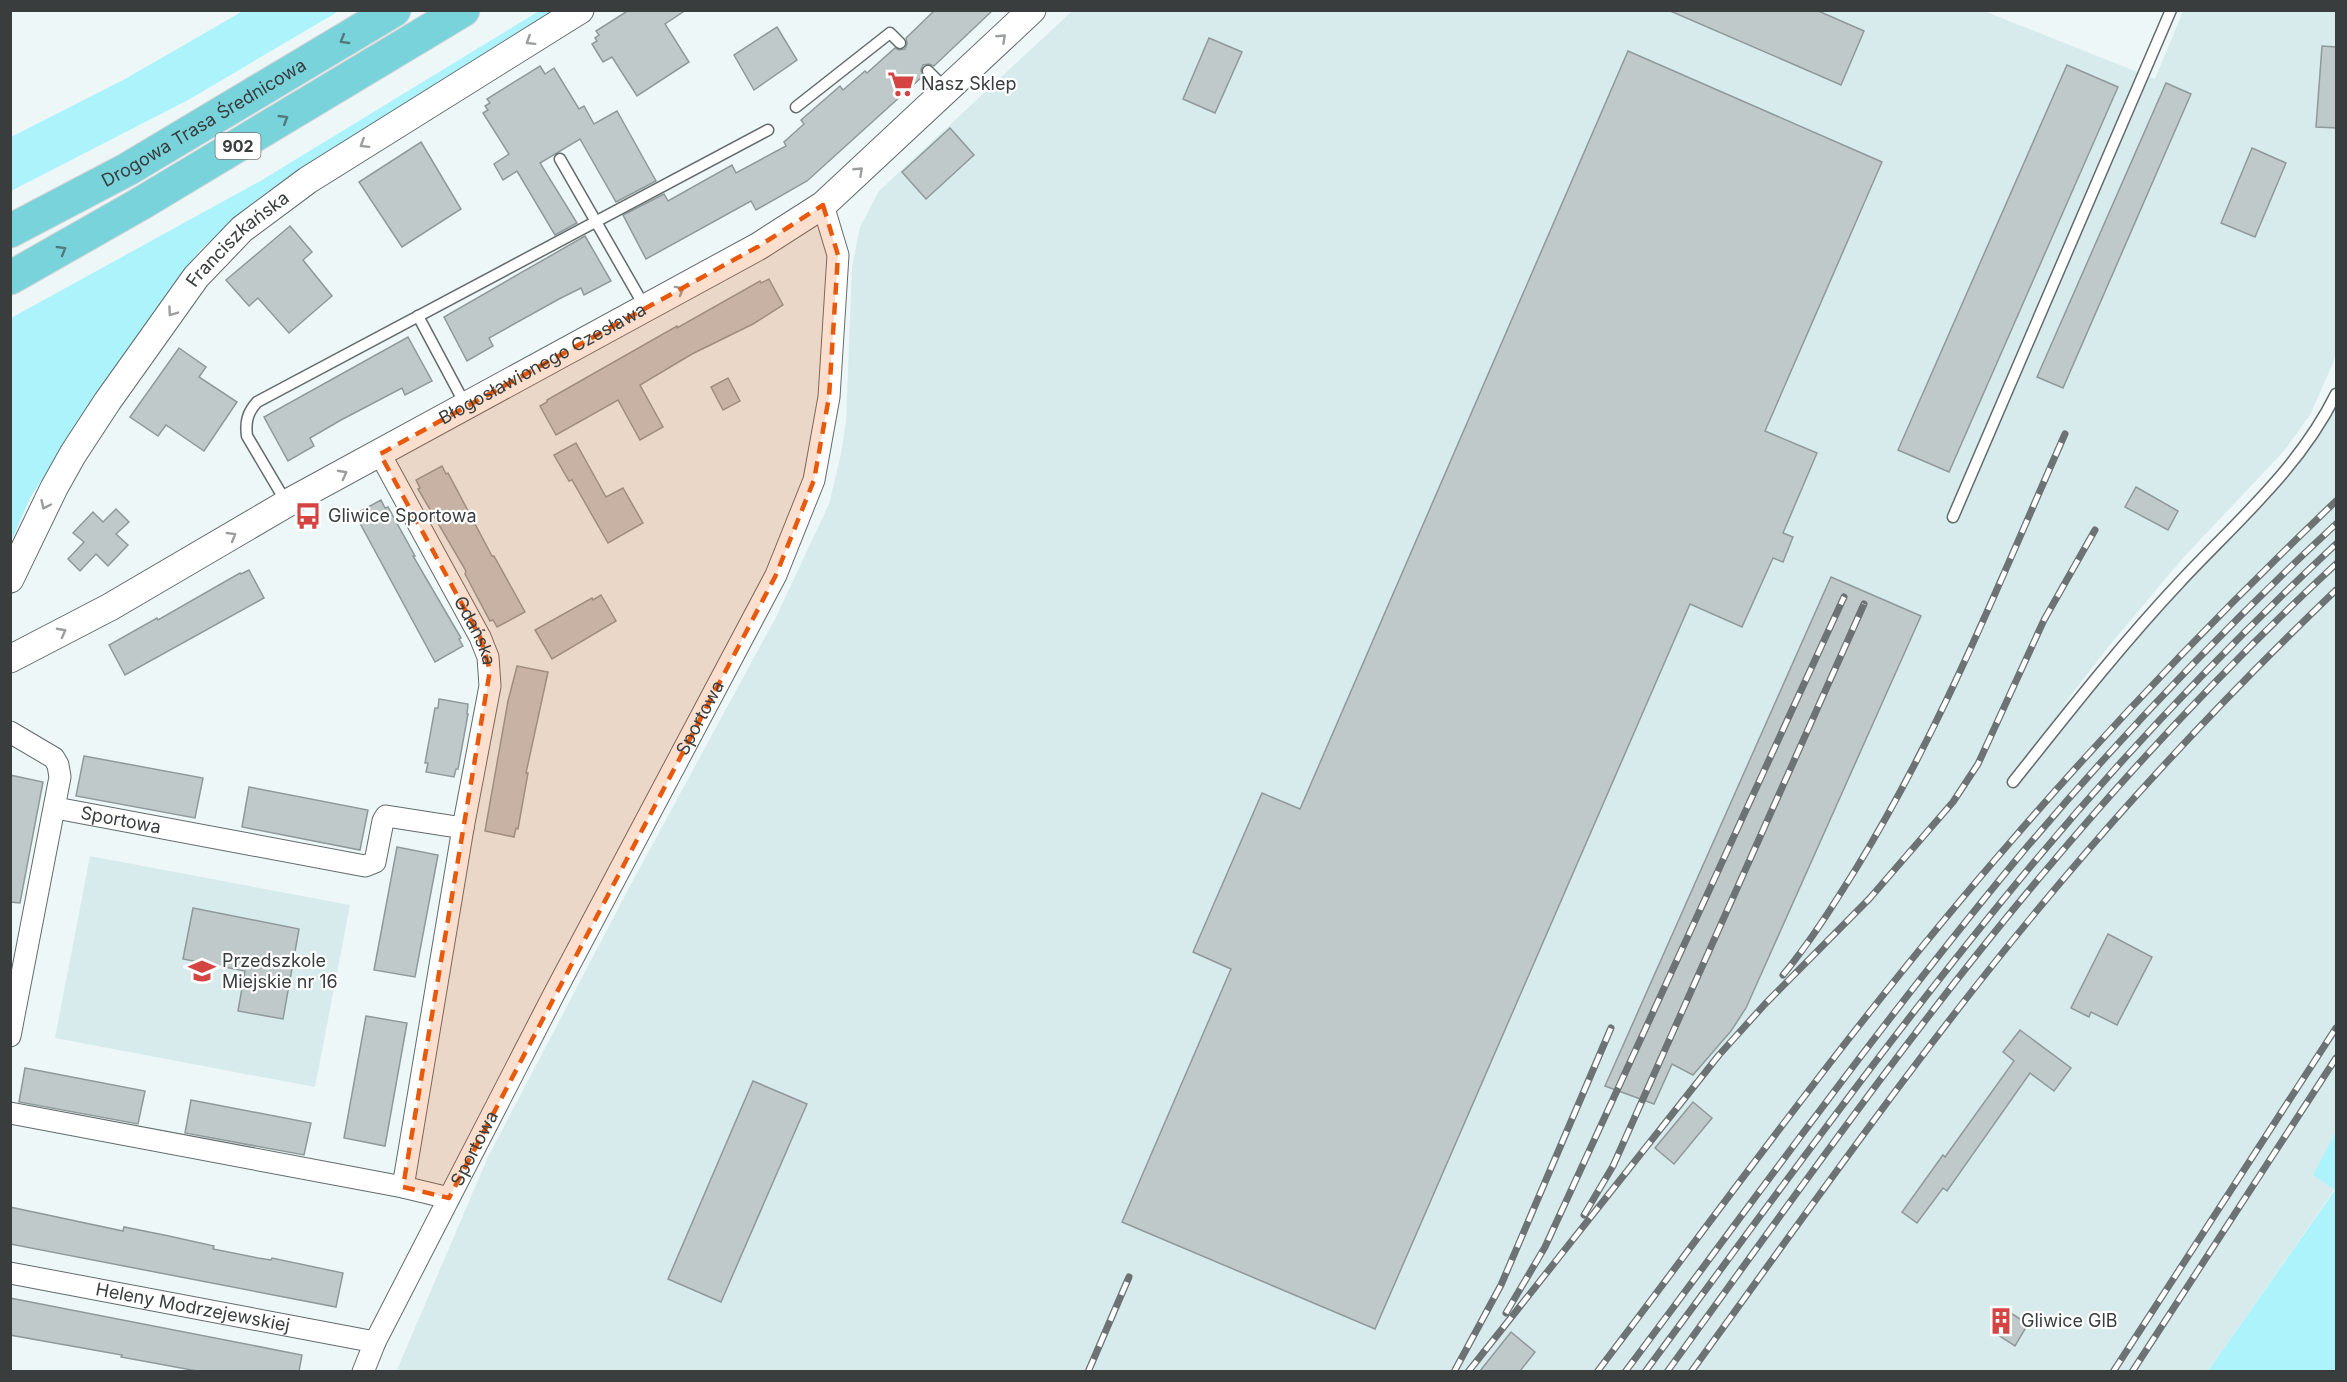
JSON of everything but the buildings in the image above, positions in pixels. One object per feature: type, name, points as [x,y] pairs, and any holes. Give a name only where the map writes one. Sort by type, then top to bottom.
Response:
[{"type":"main road","name":"Drogowa Trasa Średnicowa","points":[[10,231],[128,169],[394,10]]},
{"type":"main road","name":"Drogowa Trasa Średnicowa","points":[[10,278],[150,198],[463,10]]},
{"type":"street","name":"Franciszkańska","points":[[10,579],[54,488],[107,402],[189,287],[218,252],[265,211],[308,180],[580,10]]},
{"type":"street","name":"Błogosławionego Czesława","points":[[10,659],[110,607],[287,504],[731,263],[823,205],[1032,10]]},
{"type":"street","name":"Sportowa","points":[[363,1371],[375,1342],[449,1198],[776,575],[814,480],[829,397],[838,255],[823,205]]},
{"type":"street","name":"Gdańska","points":[[380,454],[480,637],[488,657],[490,686],[463,828]]},
{"type":"street","name":"Sportowa","points":[[10,732],[54,758],[60,777],[56,808],[10,1036]]},
{"type":"street","name":"Sportowa","points":[[56,808],[366,866],[375,862],[386,816],[463,828]]},
{"type":"street","points":[[403,1187],[463,828]]},
{"type":"street","name":"Sportowa","points":[[10,1113],[403,1187],[449,1198]]},
{"type":"street","name":"Heleny Modrzejewskiej","points":[[10,1272],[375,1342]]},
{"type":"lane","points":[[1953,517],[2171,10]]},
{"type":"lane","points":[[796,107],[890,33],[900,43]]},
{"type":"lane","points":[[928,71],[947,90]]},
{"type":"lane","points":[[287,504],[247,436],[245,424],[250,410],[257,402],[768,130]]},
{"type":"lane","points":[[560,159],[646,309]]},
{"type":"lane","points":[[418,316],[467,406]]},
{"type":"lane","points":[[2013,782],[2113,657],[2180,582],[2294,462],[2321,424],[2337,394]]},
{"type":"highlighted area","points":[[823,205],[838,255],[829,397],[814,480],[776,575],[449,1198],[403,1187],[490,670],[480,637],[380,454],[759,246]]},
{"type":"shaded area","points":[[243,11],[339,11],[188,100],[11,191],[11,137],[125,79]]},
{"type":"shaded area","points":[[539,11],[564,11],[266,193],[200,250],[93,401],[30,498],[11,542],[11,318],[262,180]]},
{"type":"shaded area","points":[[1072,11],[1984,11],[2155,79],[2183,11],[2336,11],[2336,352],[2333,363],[2310,415],[2284,451],[2183,558],[2108,647],[2062,707],[2113,657],[2262,498],[2336,394],[2336,1131],[2314,1175],[2335,1189],[2208,1371],[396,1372],[488,1157],[630,886],[776,617],[829,504],[846,421],[852,267],[860,227],[879,191]]},
{"type":"shaded area","name":"Przedszkole Miejskie nr 16","points":[[90,856],[350,905],[315,1087],[55,1038]]},
{"type":"shaded area","points":[[2336,1131],[2336,1371],[2208,1371],[2335,1190],[2313,1175]]},
{"type":"railway","points":[[1783,975],[1813,936],[1848,881],[1916,762],[1968,654],[2065,434]]},
{"type":"railway","points":[[1597,1372],[1848,1039],[1953,909],[2126,713],[2251,584],[2336,501]]},
{"type":"railway","points":[[1625,1372],[1869,1045],[2021,854],[2174,684],[2336,524]]},
{"type":"railway","points":[[1468,1372],[1719,1055],[1765,1004],[1870,898],[1953,802],[1978,764],[2044,620],[2095,530]]},
{"type":"railway","points":[[1645,1372],[1882,1053],[2030,867],[2178,701],[2336,544]]},
{"type":"railway","points":[[1667,1372],[1899,1055],[2046,870],[2186,712],[2336,564]]},
{"type":"railway","points":[[1691,1372],[1871,1124],[2011,942],[2160,770],[2264,661],[2336,590]]},
{"type":"railway","points":[[1506,1313],[1545,1247],[1844,597]]},
{"type":"railway","points":[[1584,1215],[1613,1166],[1864,604]]},
{"type":"railway","points":[[1454,1372],[1501,1285],[1611,1028]]},
{"type":"railway","points":[[2113,1372],[2336,1028]]},
{"type":"railway","points":[[2132,1372],[2336,1058]]},
{"type":"railway","points":[[1088,1372],[1129,1277]]},
{"type":"place","name":"Nasz Sklep","points":[[901,84]]},
{"type":"place","name":"Gliwice Sportowa","points":[[308,516]]},
{"type":"place","name":"Przedszkole Miejskie nr 16","points":[[202,971]]},
{"type":"place","name":"Gliwice GlB","points":[[2001,1321]]}]
